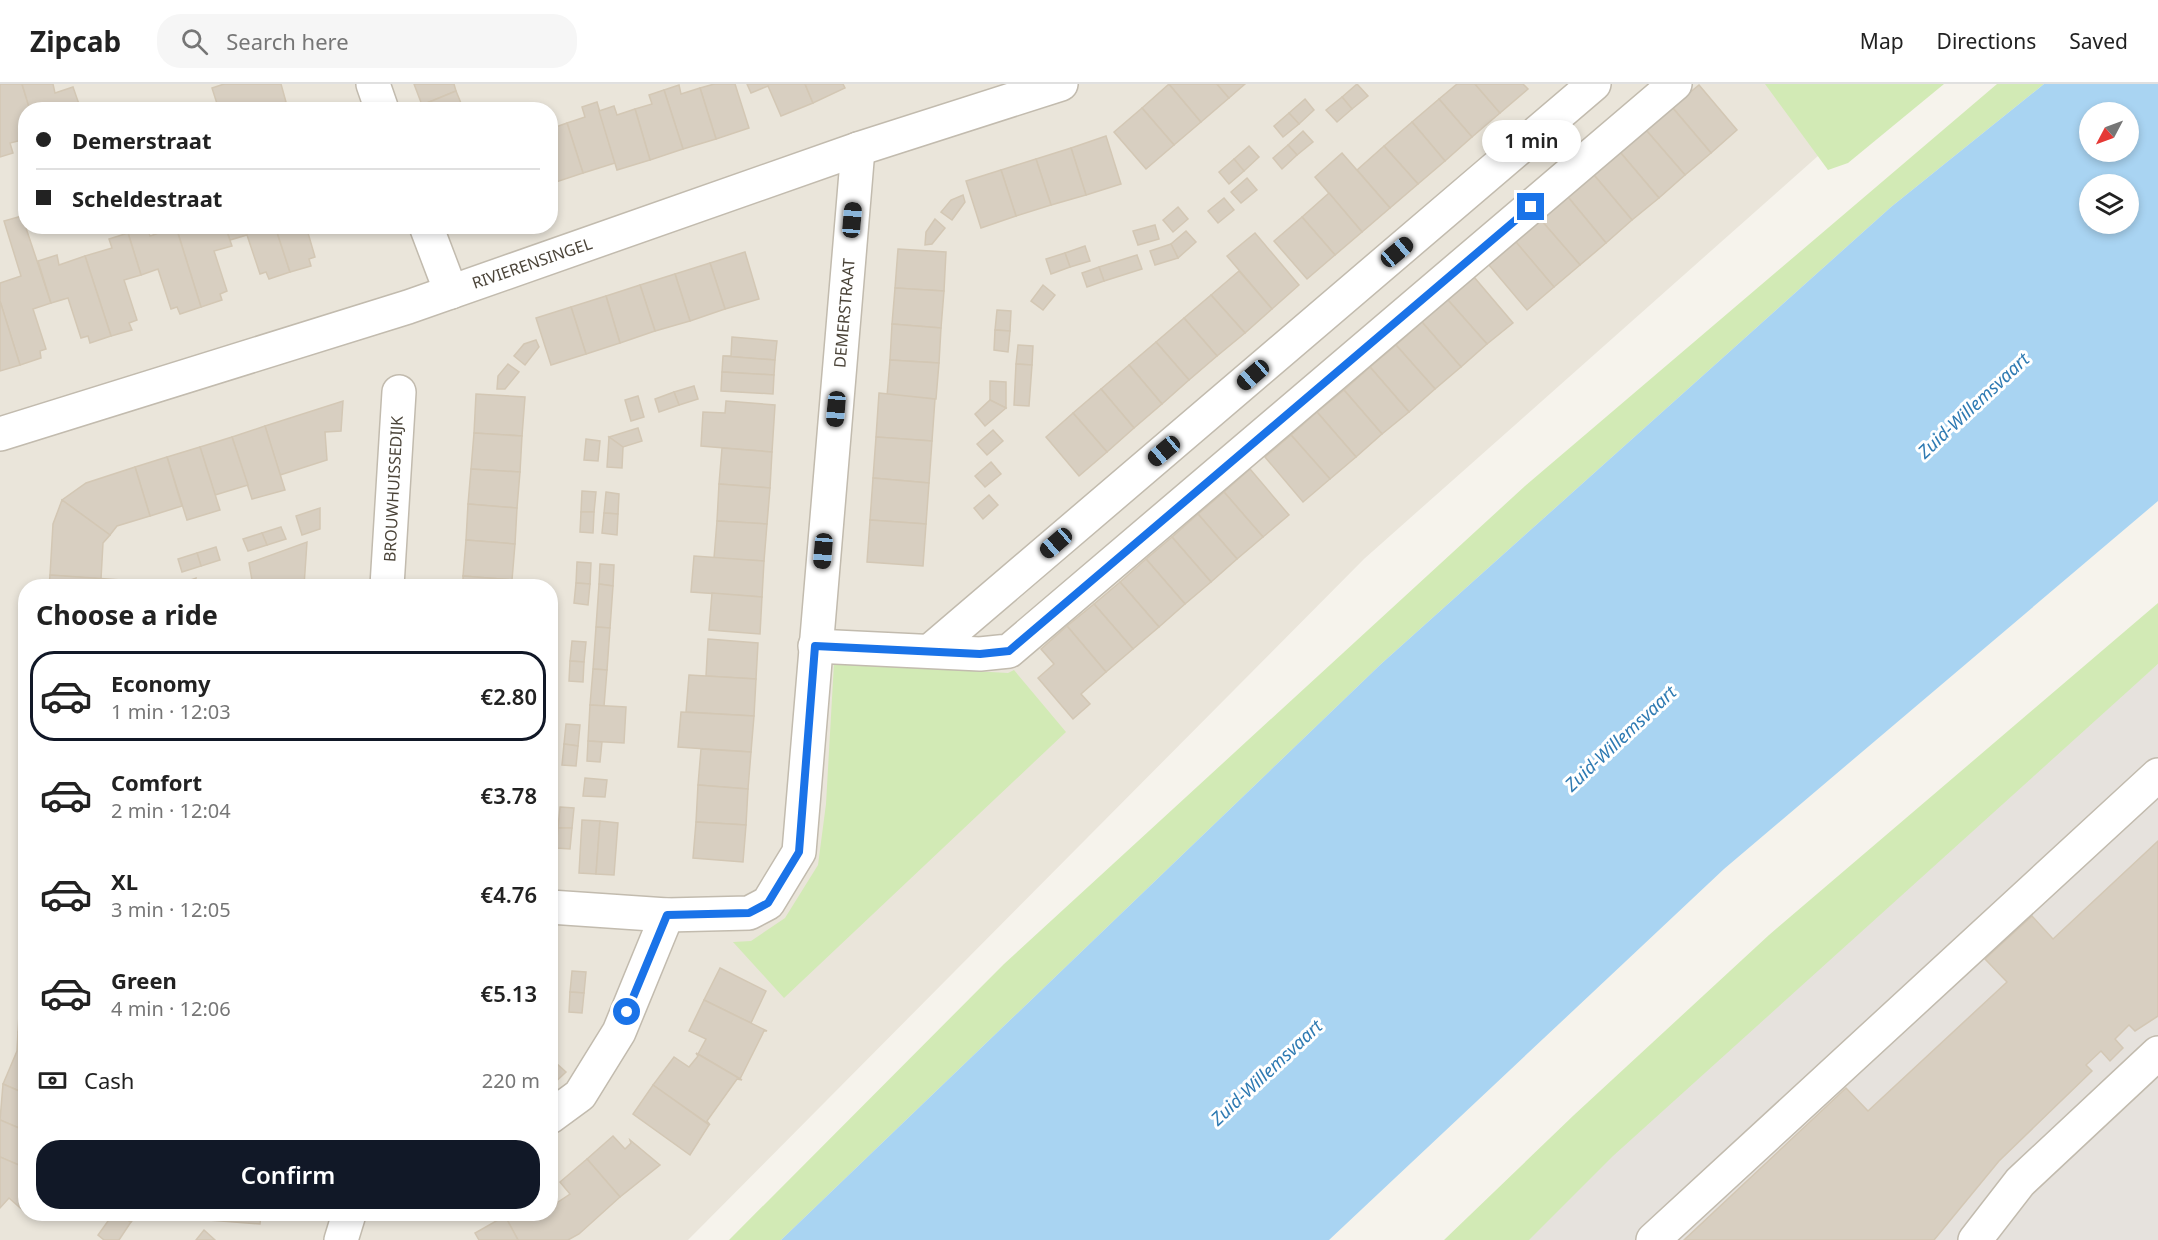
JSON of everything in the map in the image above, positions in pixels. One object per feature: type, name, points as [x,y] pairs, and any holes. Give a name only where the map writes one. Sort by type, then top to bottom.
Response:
[{"type":"street","points":[[373,84],[379,102]]},
{"type":"street","name":"RIVIERENSINGEL","points":[[0,434],[451,292],[858,149],[1061,84]]},
{"type":"street","points":[[931,650],[1594,84]]},
{"type":"street","points":[[815,646],[980,654],[1009,651],[1675,84]]},
{"type":"street","name":"DEMERSTRAAT","points":[[558,908],[667,915],[749,913],[768,903],[799,852],[858,149]]},
{"type":"street","points":[[429,234],[451,292]]},
{"type":"street","name":"BROUWHUISSEDIJK","points":[[387,579],[399,392]]},
{"type":"street","points":[[1653,1240],[2158,775]]},
{"type":"street","points":[[558,1111],[580,1095],[619,1032],[667,915]]},
{"type":"street","points":[[1975,1240],[2020,1182],[2158,1053]]},
{"type":"street","points":[[341,1240],[347,1221]]},
{"type":"shaded area","points":[[0,84],[1899,84],[1364,559],[688,1240],[0,1240]]},
{"type":"shaded area","points":[[2158,664],[2158,1240],[1514,1240],[1598,1151]]},
{"type":"green space","points":[[1765,84],[1944,84],[1848,163],[1828,170]]},
{"type":"green space","points":[[1997,84],[2044,84],[1891,207],[1381,664],[781,1240],[729,1240],[1004,964],[1525,486]]},
{"type":"green space","points":[[2158,603],[2158,664],[1613,1156],[1529,1240],[1444,1240],[1574,1115],[1769,935]]},
{"type":"green space","points":[[834,663],[1008,673],[1014,670],[1066,732],[784,998],[733,942],[751,941],[785,918],[818,865],[826,804]]},
{"type":"water","name":"Zuid-Willemsvaart","points":[[2044,84],[2158,84],[2158,501],[1724,869],[1329,1240],[781,1240],[1381,664],[1891,207]]},
{"type":"building","points":[[0,84],[22,84],[28,102],[18,102],[18,141],[10,143],[13,153],[0,157]]},
{"type":"building","points":[[22,84],[53,84],[55,93],[73,87],[78,102],[28,102]]},
{"type":"building","points":[[224,84],[281,84],[286,102],[216,102],[212,88]]},
{"type":"building","points":[[414,84],[454,84],[456,91],[429,102],[421,102]]},
{"type":"building","points":[[714,84],[735,84],[749,128],[716,139],[700,88]]},
{"type":"building","points":[[747,84],[805,84],[813,103],[781,116],[768,86],[751,93]]},
{"type":"building","points":[[805,84],[843,84],[845,88],[813,103]]},
{"type":"building","points":[[1169,84],[1201,122],[1174,145],[1142,108]]},
{"type":"building","points":[[1169,84],[1217,84],[1229,98],[1201,122]]},
{"type":"building","points":[[1217,84],[1245,84],[1229,98]]},
{"type":"building","points":[[1357,84],[1368,96],[1352,109],[1342,97]]},
{"type":"building","points":[[1457,84],[1475,84],[1500,113],[1472,137],[1439,99]]},
{"type":"building","points":[[1475,84],[1523,84],[1528,89],[1500,113]]},
{"type":"building","points":[[679,85],[681,94],[700,88],[716,139],[683,149],[664,90]]},
{"type":"building","points":[[1699,85],[1737,130],[1711,153],[1672,107]]},
{"type":"building","points":[[664,90],[683,149],[650,160],[635,109],[652,104],[649,95]]},
{"type":"building","points":[[456,91],[461,102],[429,102]]},
{"type":"building","points":[[1342,97],[1352,109],[1337,122],[1326,110]]},
{"type":"building","points":[[1305,99],[1314,110],[1299,124],[1289,113]]},
{"type":"building","points":[[1439,99],[1472,137],[1445,161],[1412,122]]},
{"type":"building","points":[[597,102],[615,163],[583,173],[567,123],[585,117],[582,107]]},
{"type":"building","points":[[614,106],[617,115],[635,109],[650,160],[617,170],[599,111]]},
{"type":"building","points":[[1672,107],[1711,153],[1685,175],[1646,130]]},
{"type":"building","points":[[1142,108],[1174,145],[1146,169],[1114,132]]},
{"type":"building","points":[[1289,113],[1299,124],[1283,137],[1274,126]]},
{"type":"building","points":[[1412,122],[1445,161],[1418,184],[1384,146]]},
{"type":"building","points":[[567,123],[583,173],[558,181],[558,126]]},
{"type":"building","points":[[1646,130],[1685,175],[1659,198],[1620,152]]},
{"type":"building","points":[[1303,131],[1313,142],[1297,155],[1288,145]]},
{"type":"building","points":[[1106,136],[1121,184],[1086,195],[1071,148]]},
{"type":"building","points":[[1288,145],[1297,155],[1282,169],[1273,158]]},
{"type":"building","points":[[1249,146],[1259,157],[1244,171],[1234,159]]},
{"type":"building","points":[[1384,146],[1418,184],[1390,208],[1357,170]]},
{"type":"building","points":[[1071,148],[1086,195],[1051,205],[1036,159]]},
{"type":"building","points":[[1620,152],[1659,198],[1632,220],[1594,175]]},
{"type":"building","points":[[1342,153],[1390,208],[1362,232],[1315,177]]},
{"type":"building","points":[[1036,159],[1051,205],[1016,216],[1001,170]]},
{"type":"building","points":[[1234,159],[1244,171],[1229,184],[1219,172]]},
{"type":"building","points":[[1001,170],[1016,216],[981,228],[966,181]]},
{"type":"building","points":[[1594,175],[1632,220],[1606,243],[1568,197]]},
{"type":"building","points":[[1247,178],[1257,190],[1241,203],[1231,192]]},
{"type":"building","points":[[1329,193],[1362,232],[1335,255],[1302,217]]},
{"type":"building","points":[[963,195],[965,202],[952,220],[941,212],[951,200]]},
{"type":"building","points":[[1568,197],[1606,243],[1580,265],[1541,220]]},
{"type":"building","points":[[1224,198],[1234,210],[1218,223],[1208,211]]},
{"type":"building","points":[[1178,207],[1188,219],[1173,232],[1163,220]]},
{"type":"building","points":[[18,217],[18,234],[28,234],[51,303],[33,309],[46,349],[40,351],[41,358],[20,365],[0,301],[0,283],[21,276],[4,221]]},
{"type":"building","points":[[1302,217],[1335,255],[1307,279],[1274,241]]},
{"type":"building","points":[[935,219],[945,228],[932,244],[925,245],[926,232]]},
{"type":"building","points":[[1541,220],[1580,265],[1554,287],[1516,242]]},
{"type":"building","points":[[1155,225],[1159,239],[1138,245],[1133,231]]},
{"type":"building","points":[[1186,231],[1196,242],[1178,258],[1171,244]]},
{"type":"building","points":[[1255,233],[1299,285],[1272,309],[1227,256]]},
{"type":"building","points":[[128,234],[149,234],[150,236],[178,234],[201,307],[180,314],[177,307],[171,309],[158,269],[141,275]]},
{"type":"building","points":[[128,234],[141,275],[124,280],[137,320],[129,323],[132,330],[111,336],[85,256],[112,248],[109,239]]},
{"type":"building","points":[[178,234],[228,234],[232,246],[214,251],[227,291],[220,294],[222,300],[201,307]]},
{"type":"building","points":[[228,234],[278,234],[290,272],[269,279],[266,272],[260,274],[247,235],[230,240]]},
{"type":"building","points":[[278,234],[308,234],[315,257],[309,259],[311,266],[290,272]]},
{"type":"building","points":[[1516,242],[1554,287],[1527,310],[1489,265]]},
{"type":"building","points":[[1171,244],[1178,258],[1155,265],[1150,251]]},
{"type":"building","points":[[1085,246],[1090,261],[1070,267],[1065,253]]},
{"type":"building","points":[[898,249],[946,252],[944,291],[895,288]]},
{"type":"building","points":[[745,252],[759,299],[725,309],[710,263]]},
{"type":"building","points":[[1065,253],[1070,267],[1051,274],[1046,259]]},
{"type":"building","points":[[57,255],[59,265],[85,256],[111,336],[90,343],[88,336],[81,338],[68,298],[51,303],[38,261]]},
{"type":"building","points":[[1137,255],[1142,269],[1104,281],[1099,267]]},
{"type":"building","points":[[710,263],[725,309],[690,321],[675,274]]},
{"type":"building","points":[[1099,267],[1104,281],[1087,287],[1082,273]]},
{"type":"building","points":[[1239,271],[1272,309],[1245,333],[1211,295]]},
{"type":"building","points":[[675,274],[690,321],[655,331],[640,285]]},
{"type":"building","points":[[1474,277],[1513,323],[1487,344],[1448,300]]},
{"type":"building","points":[[640,285],[655,331],[620,343],[606,296]]},
{"type":"building","points":[[1043,285],[1055,295],[1043,310],[1031,301]]},
{"type":"building","points":[[895,288],[944,291],[941,328],[892,324]]},
{"type":"building","points":[[1211,295],[1245,333],[1217,356],[1184,318]]},
{"type":"building","points":[[606,296],[620,343],[586,354],[571,307]]},
{"type":"building","points":[[1448,300],[1487,344],[1461,367],[1422,322]]},
{"type":"building","points":[[0,301],[20,365],[0,371]]},
{"type":"building","points":[[571,307],[586,354],[551,365],[536,318]]},
{"type":"building","points":[[997,310],[1011,311],[1010,331],[995,330]]},
{"type":"building","points":[[1184,318],[1217,356],[1189,380],[1156,342]]},
{"type":"building","points":[[1422,322],[1461,367],[1435,389],[1396,345]]},
{"type":"building","points":[[892,324],[941,328],[939,363],[890,360]]},
{"type":"building","points":[[995,330],[1010,331],[1008,352],[994,350]]},
{"type":"building","points":[[732,337],[777,341],[775,360],[723,356],[731,356]]},
{"type":"building","points":[[536,340],[539,347],[525,365],[514,356],[524,344]]},
{"type":"building","points":[[1156,342],[1189,380],[1162,404],[1129,365]]},
{"type":"building","points":[[1018,345],[1033,346],[1032,365],[1016,364]]},
{"type":"building","points":[[1396,345],[1435,389],[1409,412],[1370,367]]},
{"type":"building","points":[[723,356],[775,360],[774,375],[722,372]]},
{"type":"building","points":[[890,360],[939,363],[936,399],[887,396]]},
{"type":"building","points":[[508,364],[519,372],[505,389],[497,389],[498,376]]},
{"type":"building","points":[[1016,364],[1032,365],[1029,406],[1014,405]]},
{"type":"building","points":[[1129,365],[1162,404],[1134,428],[1101,389]]},
{"type":"building","points":[[1370,367],[1409,412],[1382,434],[1344,390]]},
{"type":"building","points":[[722,372],[774,375],[773,394],[721,391]]},
{"type":"building","points":[[990,381],[1006,382],[1006,408],[990,400]]},
{"type":"building","points":[[694,386],[698,399],[679,405],[674,392]]},
{"type":"building","points":[[1101,389],[1134,428],[1107,452],[1073,413]]},
{"type":"building","points":[[1344,390],[1382,434],[1356,457],[1317,412]]},
{"type":"building","points":[[674,392],[679,405],[659,412],[655,399]]},
{"type":"building","points":[[879,393],[935,399],[932,441],[876,437]]},
{"type":"building","points":[[476,394],[525,397],[522,436],[474,433]]},
{"type":"building","points":[[638,396],[644,417],[631,421],[625,400]]},
{"type":"building","points":[[990,400],[1006,408],[985,426],[975,414]]},
{"type":"building","points":[[343,401],[341,431],[325,432],[327,460],[280,475],[265,426]]},
{"type":"building","points":[[726,401],[775,405],[772,452],[701,446],[703,412],[725,413]]},
{"type":"building","points":[[1317,412],[1356,457],[1330,479],[1291,435]]},
{"type":"building","points":[[1073,413],[1107,452],[1079,476],[1046,437]]},
{"type":"building","points":[[265,426],[285,490],[252,499],[232,437]]},
{"type":"building","points":[[638,428],[642,441],[623,447],[609,437]]},
{"type":"building","points":[[993,430],[1003,441],[987,455],[977,444]]},
{"type":"building","points":[[474,433],[522,436],[520,472],[471,469]]},
{"type":"building","points":[[1291,435],[1330,479],[1303,502],[1265,457]]},
{"type":"building","points":[[232,437],[248,485],[215,495],[200,447]]},
{"type":"building","points":[[609,437],[623,447],[622,468],[607,467]]},
{"type":"building","points":[[876,437],[932,441],[929,483],[873,478]]},
{"type":"building","points":[[586,439],[600,441],[598,461],[584,460]]},
{"type":"building","points":[[200,447],[220,510],[187,520],[167,457]]},
{"type":"building","points":[[722,448],[772,452],[770,488],[719,484]]},
{"type":"building","points":[[167,457],[182,506],[150,516],[135,467]]},
{"type":"building","points":[[991,462],[1001,474],[985,487],[975,476]]},
{"type":"building","points":[[135,467],[150,516],[117,526],[110,535],[62,500],[86,483]]},
{"type":"building","points":[[471,469],[520,472],[517,508],[468,504]]},
{"type":"building","points":[[1250,469],[1289,515],[1263,537],[1224,492]]},
{"type":"building","points":[[873,478],[929,483],[926,524],[870,520]]},
{"type":"building","points":[[719,484],[770,488],[767,524],[717,521]]},
{"type":"building","points":[[582,491],[596,492],[594,512],[581,512]]},
{"type":"building","points":[[606,492],[619,494],[618,514],[604,513]]},
{"type":"building","points":[[1224,492],[1263,537],[1237,559],[1198,514]]},
{"type":"building","points":[[989,495],[998,505],[983,519],[974,508]]},
{"type":"building","points":[[62,500],[110,535],[103,543],[101,579],[50,575],[53,524]]},
{"type":"building","points":[[468,504],[517,508],[515,544],[466,540]]},
{"type":"building","points":[[320,508],[320,529],[302,535],[296,516]]},
{"type":"building","points":[[581,512],[594,512],[593,533],[580,532]]},
{"type":"building","points":[[604,513],[618,514],[617,535],[602,533]]},
{"type":"building","points":[[1198,514],[1237,559],[1211,582],[1172,537]]},
{"type":"building","points":[[870,520],[926,524],[923,566],[867,562]]},
{"type":"building","points":[[717,521],[767,524],[764,561],[714,558]]},
{"type":"building","points":[[281,527],[286,539],[267,545],[262,533]]},
{"type":"building","points":[[262,533],[267,545],[248,551],[243,539]]},
{"type":"building","points":[[1172,537],[1211,582],[1185,604],[1146,559]]},
{"type":"building","points":[[466,540],[515,544],[512,579],[463,576]]},
{"type":"building","points":[[307,542],[304,579],[252,579],[249,563]]},
{"type":"building","points":[[216,547],[220,560],[201,566],[197,553]]},
{"type":"building","points":[[197,553],[201,566],[182,572],[178,559]]},
{"type":"building","points":[[694,556],[764,561],[762,597],[691,592]]},
{"type":"building","points":[[1146,559],[1185,604],[1159,627],[1120,582]]},
{"type":"building","points":[[577,562],[591,563],[590,584],[576,583]]},
{"type":"building","points":[[600,564],[614,565],[613,586],[599,584]]},
{"type":"building","points":[[50,575],[107,579],[50,579]]},
{"type":"building","points":[[463,576],[500,579],[463,579]]},
{"type":"building","points":[[1120,582],[1159,627],[1133,649],[1094,604]]},
{"type":"building","points":[[576,583],[590,584],[588,605],[574,603]]},
{"type":"building","points":[[599,584],[613,586],[610,628],[596,627]]},
{"type":"building","points":[[712,593],[762,597],[760,634],[709,630]]},
{"type":"building","points":[[1094,604],[1133,649],[1106,672],[1067,626]]},
{"type":"building","points":[[1067,626],[1106,672],[1081,694],[1090,704],[1073,719],[1038,678],[1054,664],[1041,649]]},
{"type":"building","points":[[596,627],[610,628],[607,670],[593,669]]},
{"type":"building","points":[[708,639],[758,643],[756,679],[706,676]]},
{"type":"building","points":[[572,641],[586,642],[584,662],[570,661]]},
{"type":"building","points":[[570,661],[584,662],[583,682],[569,681]]},
{"type":"building","points":[[593,669],[607,670],[604,706],[590,705]]},
{"type":"building","points":[[689,675],[756,679],[754,716],[686,712]]},
{"type":"building","points":[[590,705],[626,707],[624,743],[588,741]]},
{"type":"building","points":[[681,712],[754,716],[751,752],[678,747]]},
{"type":"building","points":[[566,724],[580,725],[578,746],[564,744]]},
{"type":"building","points":[[588,741],[602,742],[600,762],[587,761]]},
{"type":"building","points":[[564,744],[578,746],[576,766],[562,765]]},
{"type":"building","points":[[701,749],[751,752],[748,789],[698,785]]},
{"type":"building","points":[[585,778],[607,780],[605,797],[583,796]]},
{"type":"building","points":[[698,785],[748,789],[746,825],[696,822]]},
{"type":"building","points":[[560,807],[574,808],[572,828],[558,828]]},
{"type":"building","points":[[582,820],[600,821],[596,874],[579,873]]},
{"type":"building","points":[[600,821],[618,823],[614,875],[596,874]]},
{"type":"building","points":[[696,822],[746,825],[743,862],[693,858]]},
{"type":"building","points":[[558,828],[572,828],[570,849],[558,848]]},
{"type":"building","points":[[2158,841],[2158,1016],[2135,1031],[2129,1025],[2115,1039],[2123,1048],[2110,1061],[2101,1051],[2086,1065],[2092,1071],[1999,1161],[1934,1240],[1684,1240],[1846,1088],[1868,1111],[2007,982],[1985,959],[2032,916],[2053,939]]},
{"type":"building","points":[[720,968],[766,991],[751,1023],[704,1000]]},
{"type":"building","points":[[572,971],[586,972],[584,993],[570,992]]},
{"type":"building","points":[[570,992],[584,993],[582,1013],[569,1012]]},
{"type":"building","points":[[704,1000],[767,1031],[764,1031],[740,1079],[698,1054],[706,1039],[689,1031]]},
{"type":"building","points":[[18,1032],[18,1091],[3,1084],[17,1051]]},
{"type":"building","points":[[696,1053],[742,1080],[737,1079],[707,1121],[710,1125],[653,1085],[674,1057],[689,1067],[698,1056]]},
{"type":"building","points":[[558,1065],[566,1072],[558,1079]]},
{"type":"building","points":[[3,1084],[18,1091],[18,1128],[0,1120]]},
{"type":"building","points":[[653,1085],[709,1125],[690,1155],[633,1114]]},
{"type":"building","points":[[0,1120],[18,1128],[18,1165],[0,1157]]},
{"type":"building","points":[[613,1136],[625,1149],[631,1143],[630,1140],[660,1165],[620,1197],[587,1159]]},
{"type":"building","points":[[0,1157],[18,1165],[18,1206],[9,1198],[0,1208]]},
{"type":"building","points":[[587,1159],[620,1197],[579,1234],[568,1240],[518,1240],[508,1221],[558,1221],[558,1202],[570,1194],[560,1182]]},
{"type":"building","points":[[108,1221],[131,1222],[119,1240],[104,1240],[98,1235]]},
{"type":"building","points":[[222,1221],[260,1221],[260,1224]]},
{"type":"building","points":[[496,1221],[508,1221],[518,1240],[479,1240],[475,1233]]},
{"type":"building","points":[[204,1230],[215,1240],[196,1240]]},
{"type":"route","points":[[627,1012],[667,915],[749,913],[768,903],[799,852],[815,646],[980,654],[1009,651],[1531,207]]}]
